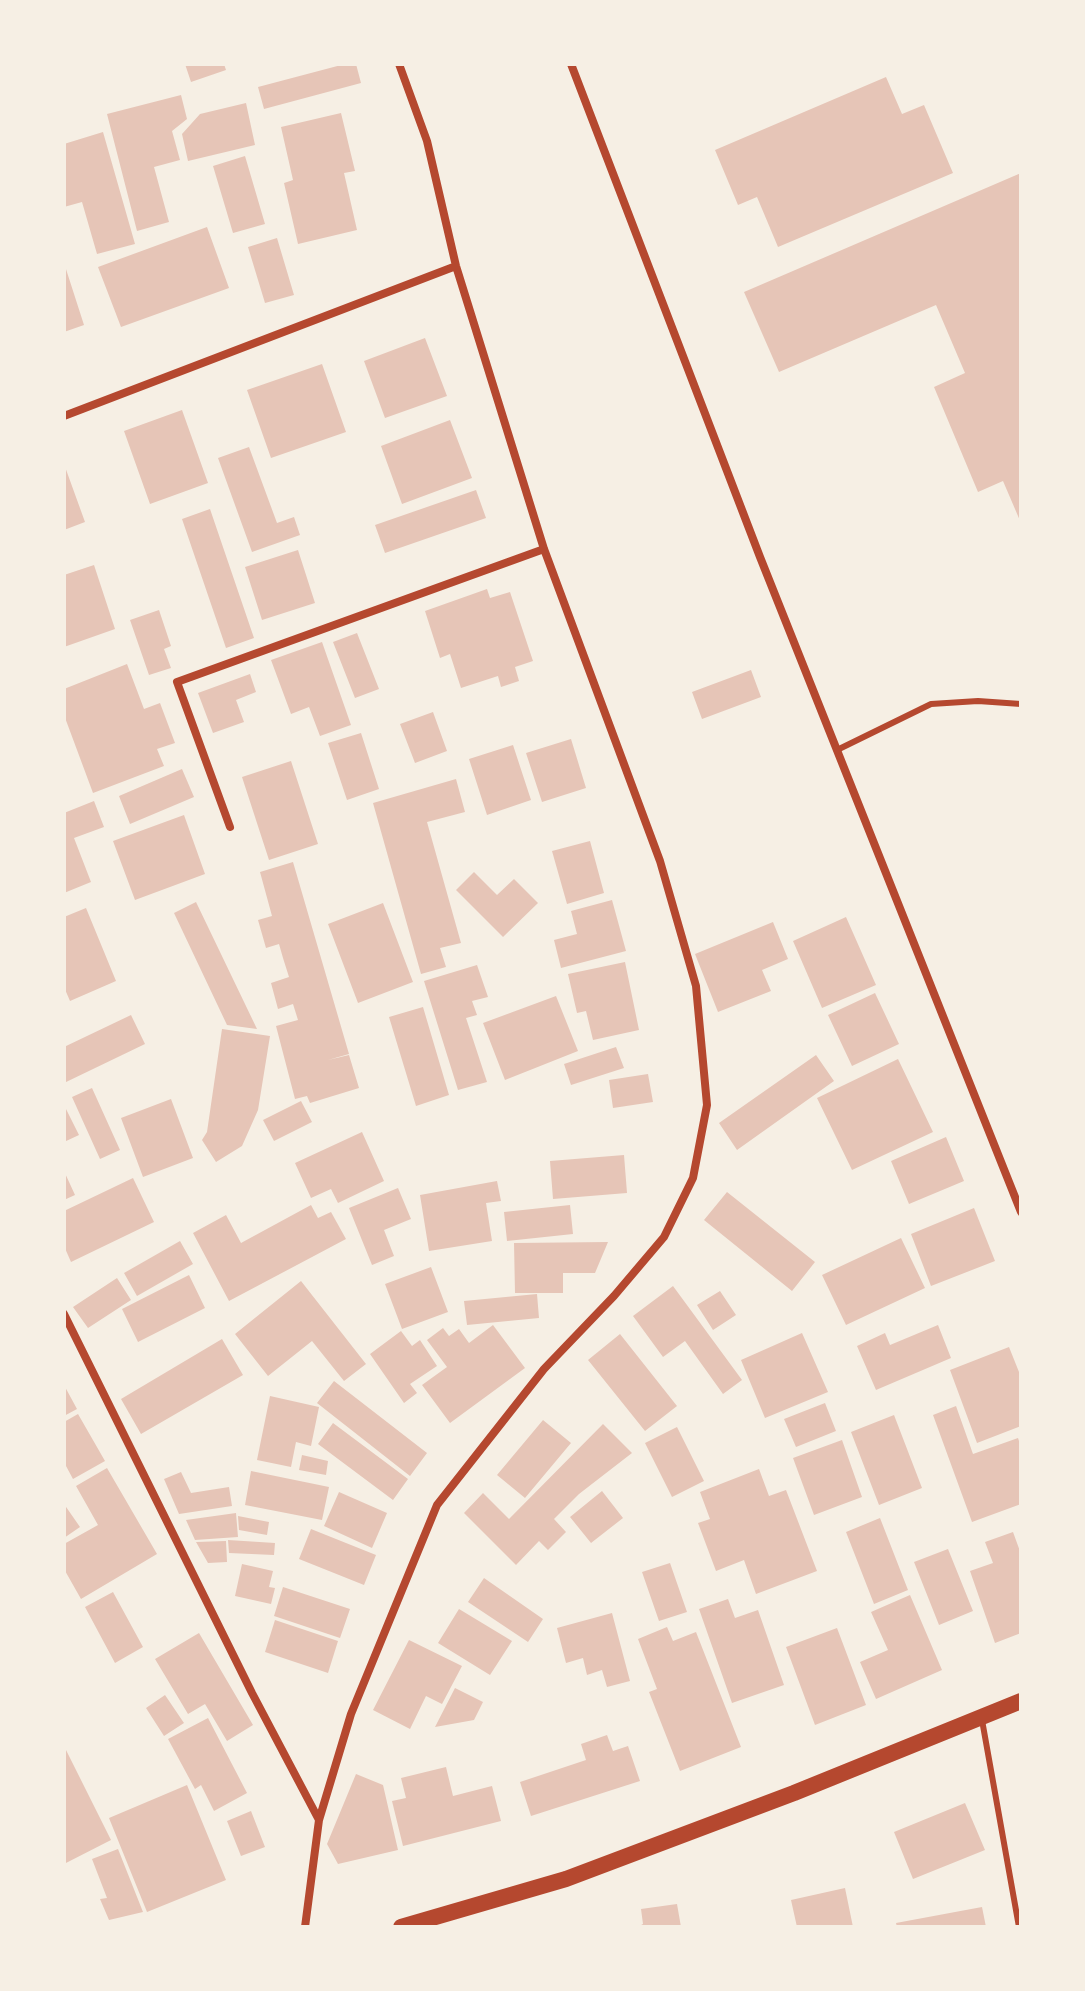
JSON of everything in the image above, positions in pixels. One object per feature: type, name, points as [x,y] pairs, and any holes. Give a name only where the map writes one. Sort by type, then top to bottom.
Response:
[{"type":"main road","points":[[401,1927],[566,1879],[794,1793],[1021,1701]]},
{"type":"street","points":[[305,1927],[319,1820],[351,1714],[437,1505],[544,1369],[614,1296],[664,1237],[693,1178],[707,1105],[696,986],[660,861],[544,549],[456,266],[427,141],[399,64]]},
{"type":"street","points":[[571,64],[837,750],[1021,1212]]},
{"type":"street","points":[[64,416],[456,266]]},
{"type":"street","points":[[230,827],[177,682],[544,549]]},
{"type":"street","points":[[64,1314],[252,1693],[319,1820]]},
{"type":"lane","points":[[837,750],[931,704],[978,701],[1021,704]]},
{"type":"lane","points":[[981,1716],[1019,1927]]},
{"type":"building","points":[[185,64],[224,64],[226,70],[191,82]]},
{"type":"building","points":[[345,64],[356,64],[361,83],[264,109],[258,87]]},
{"type":"building","points":[[886,77],[902,114],[924,105],[953,173],[778,247],[757,197],[738,205],[715,150]]},
{"type":"building","points":[[181,95],[187,119],[172,131],[180,160],[154,167],[169,222],[137,231],[107,114]]},
{"type":"building","points":[[246,103],[255,145],[188,161],[182,134],[200,114]]},
{"type":"building","points":[[341,113],[355,171],[344,173],[357,230],[298,244],[284,183],[293,180],[281,127]]},
{"type":"building","points":[[103,132],[135,244],[97,254],[82,202],[64,207],[64,144]]},
{"type":"building","points":[[245,156],[265,224],[233,233],[213,166]]},
{"type":"building","points":[[1021,173],[1021,523],[1003,481],[978,492],[934,387],[965,373],[936,305],[779,372],[744,292]]},
{"type":"building","points":[[207,227],[229,288],[121,327],[98,267]]},
{"type":"building","points":[[277,238],[294,295],[265,303],[248,247]]},
{"type":"building","points":[[64,267],[84,325],[64,332]]},
{"type":"building","points":[[425,338],[447,396],[385,418],[364,361]]},
{"type":"building","points":[[322,364],[346,432],[271,458],[247,390]]},
{"type":"building","points":[[182,410],[208,483],[150,504],[124,431]]},
{"type":"building","points":[[450,420],[472,478],[402,504],[381,446]]},
{"type":"building","points":[[249,447],[277,523],[294,517],[300,535],[252,552],[218,458]]},
{"type":"building","points":[[64,464],[85,522],[64,530]]},
{"type":"building","points":[[476,490],[486,518],[385,553],[375,525]]},
{"type":"building","points":[[210,509],[254,638],[226,648],[182,519]]},
{"type":"building","points":[[298,550],[315,603],[262,620],[245,567]]},
{"type":"building","points":[[94,565],[115,629],[64,647],[64,575]]},
{"type":"building","points":[[487,589],[490,598],[510,592],[533,661],[515,667],[519,681],[501,687],[498,676],[461,688],[450,654],[440,658],[425,611]]},
{"type":"building","points":[[159,610],[171,646],[164,649],[171,668],[149,675],[130,620]]},
{"type":"building","points":[[357,633],[379,689],[355,698],[333,642]]},
{"type":"building","points":[[322,642],[351,725],[320,736],[309,707],[291,714],[271,660]]},
{"type":"building","points":[[127,664],[144,709],[160,703],[175,743],[157,749],[164,766],[93,793],[64,715],[64,689]]},
{"type":"building","points":[[751,670],[761,697],[702,719],[692,692]]},
{"type":"building","points":[[250,674],[256,692],[236,700],[244,722],[213,733],[198,693]]},
{"type":"building","points":[[433,712],[447,751],[415,763],[400,724]]},
{"type":"building","points":[[361,733],[379,789],[347,800],[328,743]]},
{"type":"building","points":[[571,739],[586,788],[542,802],[526,753]]},
{"type":"building","points":[[513,745],[531,800],[487,815],[469,759]]},
{"type":"building","points":[[291,761],[318,844],[269,860],[242,777]]},
{"type":"building","points":[[182,769],[194,797],[130,824],[119,796]]},
{"type":"building","points":[[456,779],[465,812],[427,822],[461,943],[440,948],[446,967],[421,974],[373,803]]},
{"type":"building","points":[[94,801],[104,827],[74,838],[91,882],[64,893],[64,813]]},
{"type":"building","points":[[184,815],[205,874],[135,900],[113,841]]},
{"type":"building","points":[[590,841],[604,893],[567,904],[552,851]]},
{"type":"building","points":[[293,862],[349,1054],[328,1060],[349,1055],[359,1088],[310,1103],[307,1096],[295,1099],[276,1026],[298,1020],[293,1004],[278,1009],[271,983],[289,977],[279,944],[266,948],[258,920],[272,916],[260,872]]},
{"type":"building","points":[[474,872],[497,895],[514,879],[538,903],[503,937],[456,890]]},
{"type":"building","points":[[612,900],[626,951],[561,968],[554,940],[577,934],[571,911]]},
{"type":"building","points":[[196,902],[257,1029],[227,1025],[174,913]]},
{"type":"building","points":[[383,903],[413,982],[358,1003],[328,924]]},
{"type":"building","points":[[86,908],[116,981],[70,1001],[64,987],[64,917]]},
{"type":"building","points":[[846,917],[876,985],[822,1008],[793,941]]},
{"type":"building","points":[[773,922],[788,959],[762,970],[771,991],[718,1012],[695,954]]},
{"type":"building","points":[[625,962],[639,1030],[593,1040],[586,1011],[577,1013],[568,974]]},
{"type":"building","points":[[477,965],[488,997],[472,1001],[477,1015],[466,1018],[487,1082],[458,1090],[424,981]]},
{"type":"building","points":[[875,993],[899,1044],[852,1066],[828,1015]]},
{"type":"building","points":[[556,996],[578,1051],[505,1080],[483,1023]]},
{"type":"building","points":[[423,1007],[449,1095],[416,1106],[389,1017]]},
{"type":"building","points":[[131,1015],[145,1044],[64,1083],[64,1047]]},
{"type":"building","points":[[222,1029],[270,1036],[258,1110],[242,1146],[216,1162],[202,1140],[207,1132]]},
{"type":"building","points":[[616,1047],[624,1068],[571,1085],[564,1064]]},
{"type":"building","points":[[816,1055],[834,1081],[737,1150],[719,1123]]},
{"type":"building","points":[[898,1059],[933,1132],[852,1170],[817,1098]]},
{"type":"building","points":[[648,1074],[653,1102],[613,1108],[609,1080]]},
{"type":"building","points":[[92,1088],[120,1150],[100,1159],[72,1097]]},
{"type":"building","points":[[171,1099],[193,1158],[143,1177],[121,1118]]},
{"type":"building","points":[[301,1101],[312,1122],[274,1141],[263,1120]]},
{"type":"building","points":[[64,1105],[79,1135],[64,1142]]},
{"type":"building","points":[[362,1132],[384,1181],[338,1203],[331,1189],[311,1198],[295,1163]]},
{"type":"building","points":[[946,1137],[964,1181],[909,1204],[891,1161]]},
{"type":"building","points":[[624,1155],[627,1193],[553,1199],[550,1161]]},
{"type":"building","points":[[64,1171],[75,1195],[64,1200]]},
{"type":"building","points":[[133,1178],[154,1222],[71,1262],[64,1246],[64,1211]]},
{"type":"building","points":[[497,1181],[501,1201],[486,1203],[492,1241],[429,1251],[420,1195]]},
{"type":"building","points":[[398,1188],[411,1219],[384,1230],[394,1256],[372,1265],[349,1208]]},
{"type":"building","points":[[727,1192],[815,1262],[792,1291],[704,1220]]},
{"type":"building","points":[[311,1205],[318,1218],[331,1212],[346,1239],[229,1301],[193,1233],[226,1215],[241,1243]]},
{"type":"building","points":[[570,1205],[573,1234],[507,1241],[504,1212]]},
{"type":"building","points":[[974,1208],[995,1261],[931,1286],[911,1234]]},
{"type":"building","points":[[901,1238],[925,1288],[846,1325],[822,1275]]},
{"type":"building","points":[[180,1241],[193,1264],[137,1296],[124,1273]]},
{"type":"building","points":[[608,1242],[595,1273],[563,1273],[563,1293],[515,1293],[514,1243]]},
{"type":"building","points":[[431,1267],[448,1312],[402,1329],[385,1284]]},
{"type":"building","points":[[189,1275],[205,1308],[138,1342],[122,1309]]},
{"type":"building","points":[[117,1278],[131,1300],[88,1328],[73,1307]]},
{"type":"building","points":[[301,1281],[366,1364],[344,1381],[312,1341],[268,1376],[235,1334]]},
{"type":"building","points":[[673,1286],[742,1380],[723,1394],[685,1341],[663,1357],[633,1316]]},
{"type":"building","points":[[720,1291],[736,1315],[713,1330],[697,1305]]},
{"type":"building","points":[[537,1294],[539,1318],[467,1325],[464,1301]]},
{"type":"building","points":[[493,1325],[525,1368],[450,1423],[422,1385],[447,1367],[427,1340],[443,1328],[449,1336],[459,1329],[469,1343]]},
{"type":"building","points":[[938,1325],[951,1358],[876,1390],[857,1346],[885,1333],[890,1345]]},
{"type":"building","points":[[401,1331],[412,1346],[420,1340],[437,1366],[410,1384],[417,1393],[404,1403],[370,1354]]},
{"type":"building","points":[[802,1333],[828,1392],[765,1418],[741,1360]]},
{"type":"building","points":[[620,1334],[677,1406],[645,1431],[588,1360]]},
{"type":"building","points":[[222,1339],[243,1375],[141,1434],[121,1399]]},
{"type":"building","points":[[1009,1347],[1021,1377],[1021,1426],[977,1443],[950,1370]]},
{"type":"building","points":[[334,1381],[427,1453],[410,1476],[317,1403]]},
{"type":"building","points":[[64,1385],[77,1409],[64,1416]]},
{"type":"building","points":[[270,1396],[319,1407],[311,1446],[296,1442],[291,1467],[257,1460]]},
{"type":"building","points":[[825,1403],[836,1431],[796,1447],[784,1419]]},
{"type":"building","points":[[956,1406],[973,1454],[1018,1438],[1021,1447],[1021,1504],[972,1522],[933,1415]]},
{"type":"building","points":[[78,1414],[105,1461],[73,1479],[64,1467],[64,1422]]},
{"type":"building","points":[[894,1415],[922,1488],[879,1505],[851,1432]]},
{"type":"building","points":[[543,1420],[571,1443],[525,1498],[497,1475]]},
{"type":"building","points":[[333,1423],[408,1479],[393,1500],[318,1444]]},
{"type":"building","points":[[603,1424],[632,1453],[579,1494],[554,1519],[566,1532],[548,1550],[539,1541],[516,1565],[464,1513],[483,1493],[509,1519]]},
{"type":"building","points":[[677,1427],[704,1481],[672,1497],[645,1443]]},
{"type":"building","points":[[842,1440],[862,1497],[814,1515],[793,1458]]},
{"type":"building","points":[[302,1455],[328,1461],[326,1475],[299,1470]]},
{"type":"building","points":[[107,1468],[157,1554],[81,1599],[64,1569],[64,1544],[98,1525],[76,1486]]},
{"type":"building","points":[[759,1469],[769,1496],[786,1490],[817,1571],[756,1594],[744,1560],[716,1571],[698,1523],[710,1519],[700,1492]]},
{"type":"building","points":[[251,1471],[329,1487],[322,1520],[245,1505]]},
{"type":"building","points":[[181,1472],[191,1493],[229,1487],[232,1506],[179,1514],[164,1479]]},
{"type":"building","points":[[602,1491],[623,1518],[591,1543],[570,1517]]},
{"type":"building","points":[[339,1492],[387,1513],[372,1548],[324,1526]]},
{"type":"building","points":[[64,1504],[80,1527],[64,1538]]},
{"type":"building","points":[[236,1513],[238,1537],[195,1540],[186,1520]]},
{"type":"building","points":[[238,1516],[269,1522],[267,1535],[239,1530]]},
{"type":"building","points":[[880,1518],[908,1590],[874,1604],[846,1532]]},
{"type":"building","points":[[311,1529],[376,1555],[364,1585],[299,1559]]},
{"type":"building","points":[[1013,1532],[1021,1554],[1021,1633],[995,1643],[970,1571],[993,1563],[985,1542]]},
{"type":"building","points":[[228,1540],[275,1543],[274,1555],[229,1553]]},
{"type":"building","points":[[226,1541],[227,1562],[208,1563],[196,1542]]},
{"type":"building","points":[[948,1549],[973,1611],[939,1625],[914,1562]]},
{"type":"building","points":[[670,1563],[687,1612],[659,1621],[642,1572]]},
{"type":"building","points":[[242,1564],[273,1571],[269,1587],[275,1588],[271,1604],[235,1596]]},
{"type":"building","points":[[484,1578],[543,1619],[528,1642],[468,1602]]},
{"type":"building","points":[[283,1587],[350,1609],[340,1638],[274,1616]]},
{"type":"building","points":[[113,1592],[143,1647],[115,1663],[85,1607]]},
{"type":"building","points":[[910,1595],[942,1670],[876,1699],[860,1662],[888,1650],[871,1612]]},
{"type":"building","points":[[728,1599],[735,1618],[758,1610],[784,1685],[732,1703],[699,1609]]},
{"type":"building","points":[[459,1609],[512,1641],[490,1675],[438,1643]]},
{"type":"building","points":[[612,1613],[630,1681],[607,1687],[602,1670],[587,1675],[583,1658],[566,1663],[557,1628]]},
{"type":"building","points":[[275,1620],[338,1641],[328,1673],[265,1652]]},
{"type":"building","points":[[667,1627],[673,1641],[696,1632],[741,1747],[680,1771],[649,1692],[657,1689],[638,1639]]},
{"type":"building","points":[[837,1628],[866,1705],[815,1725],[786,1647]]},
{"type":"building","points":[[199,1633],[253,1725],[227,1741],[205,1704],[188,1714],[155,1659]]},
{"type":"building","points":[[409,1640],[462,1666],[442,1704],[426,1696],[410,1729],[373,1710]]},
{"type":"building","points":[[455,1688],[483,1702],[474,1720],[435,1727]]},
{"type":"building","points":[[165,1695],[184,1723],[164,1736],[146,1708]]},
{"type":"building","points":[[208,1718],[247,1793],[214,1811],[201,1785],[195,1789],[168,1739]]},
{"type":"building","points":[[607,1735],[613,1751],[628,1746],[640,1781],[531,1816],[520,1782],[586,1760],[581,1744]]},
{"type":"building","points":[[64,1746],[111,1840],[64,1864]]},
{"type":"building","points":[[446,1767],[453,1796],[492,1786],[501,1821],[403,1846],[392,1801],[406,1798],[401,1778]]},
{"type":"building","points":[[356,1774],[383,1785],[398,1850],[338,1864],[327,1844]]},
{"type":"building","points":[[187,1785],[226,1880],[147,1912],[109,1818]]},
{"type":"building","points":[[965,1803],[985,1850],[913,1879],[894,1832]]},
{"type":"building","points":[[251,1811],[265,1847],[241,1856],[227,1821]]},
{"type":"building","points":[[118,1849],[143,1912],[109,1920],[100,1899],[107,1898],[92,1859]]},
{"type":"building","points":[[845,1888],[853,1927],[797,1927],[791,1900]]},
{"type":"building","points":[[677,1904],[681,1927],[637,1927],[643,1924],[641,1909]]},
{"type":"building","points":[[982,1907],[986,1927],[897,1927],[896,1923]]}]
